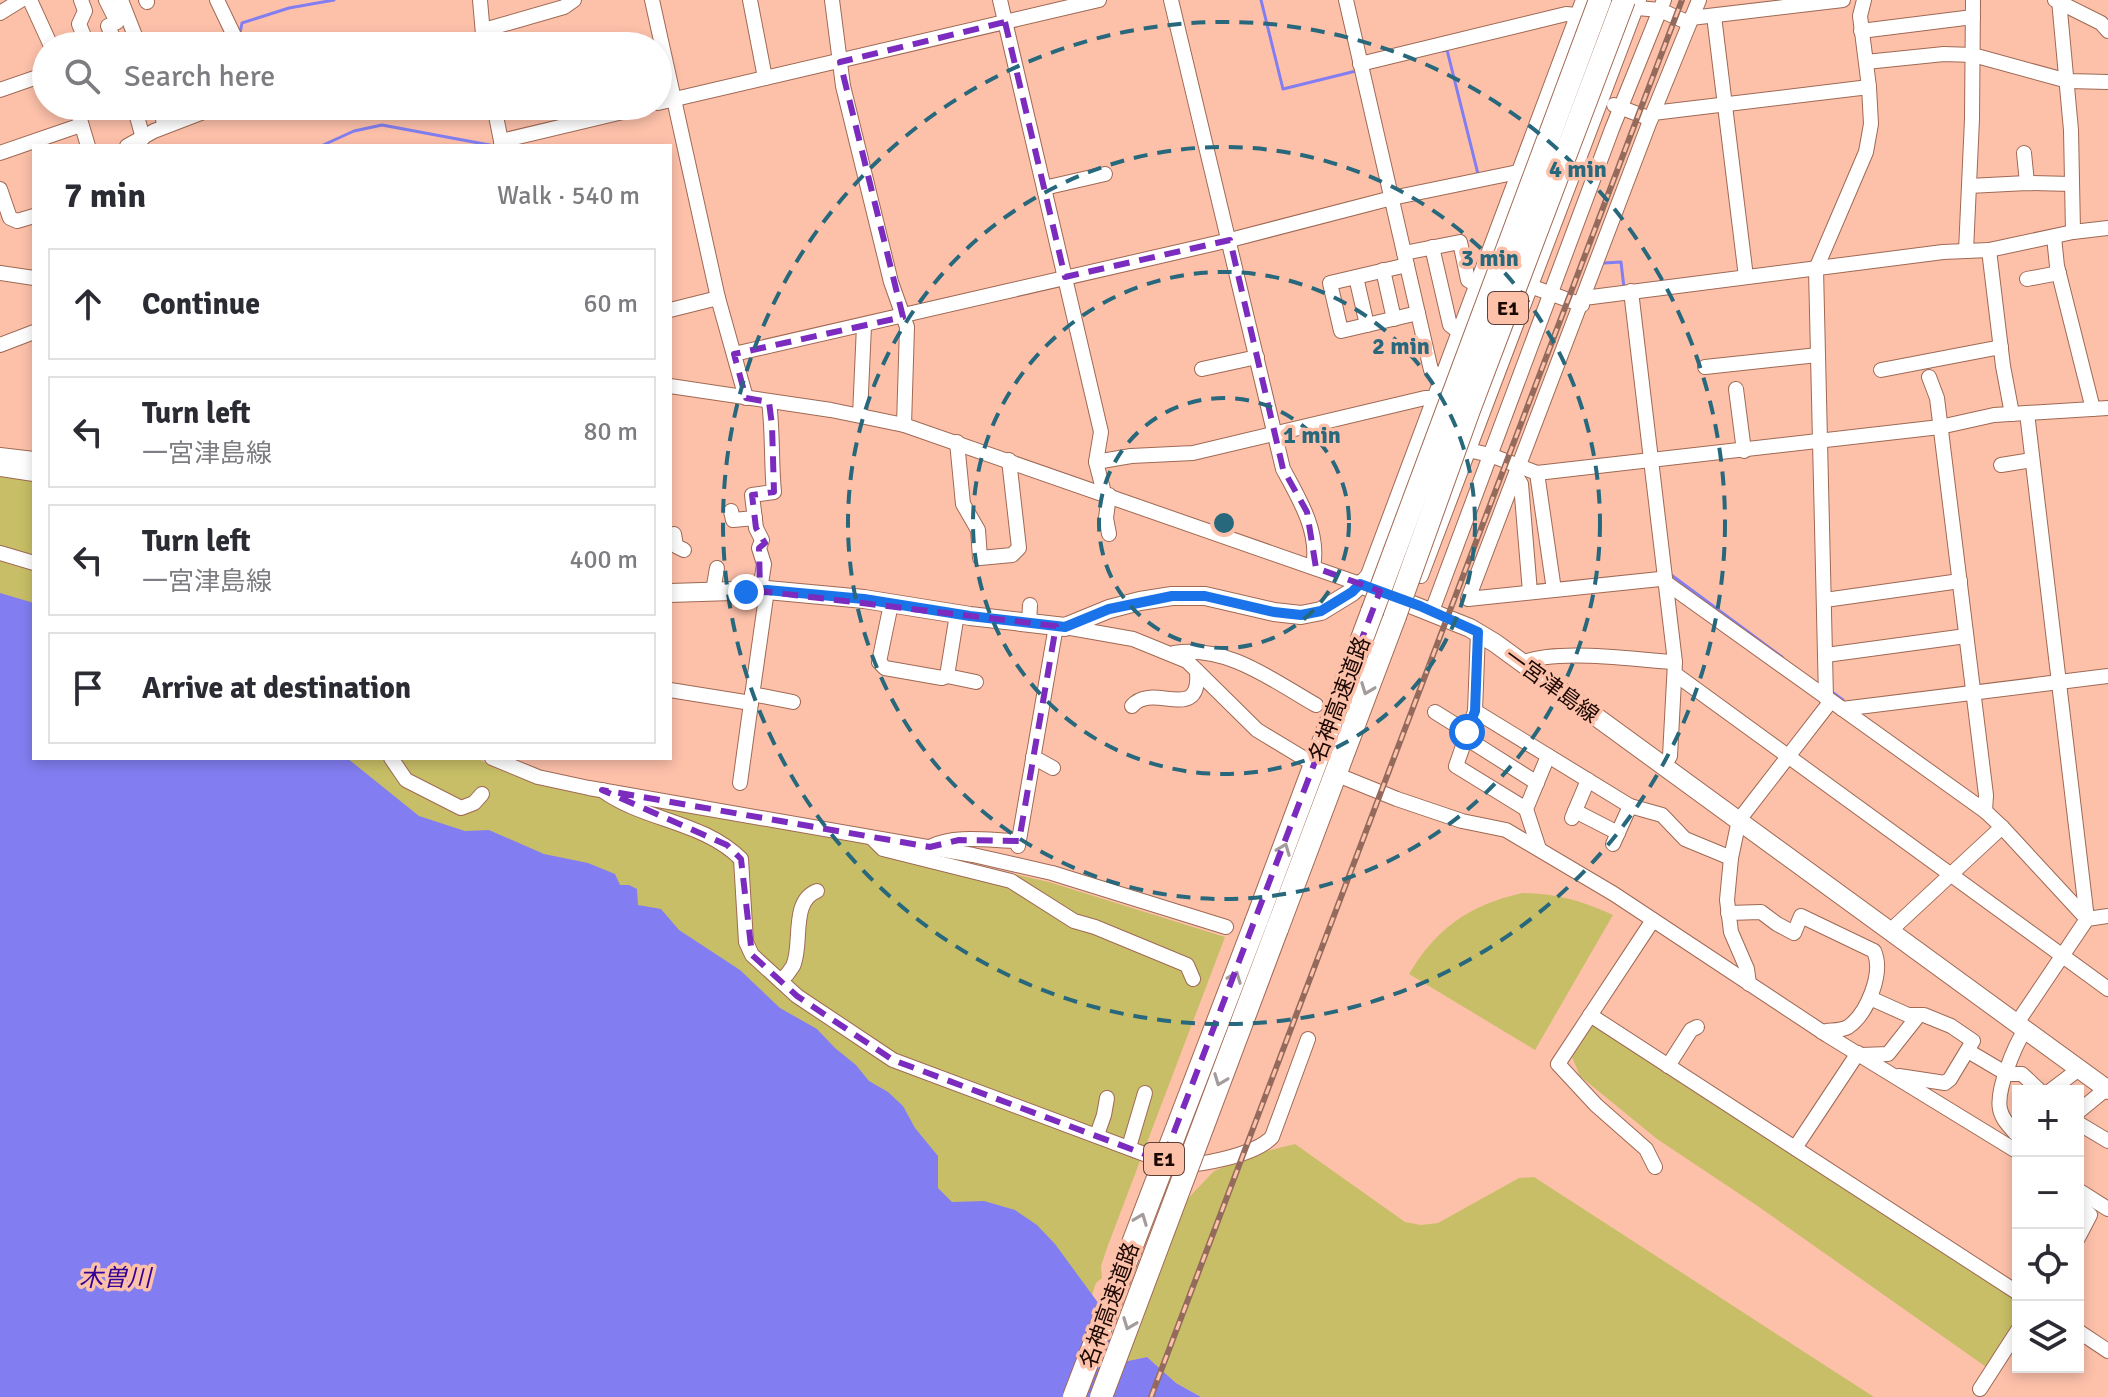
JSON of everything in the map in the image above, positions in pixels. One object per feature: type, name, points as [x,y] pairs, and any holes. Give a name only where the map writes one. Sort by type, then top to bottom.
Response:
[{"type":"highway","name":"名神高速道路","points":[[1101,1397],[1267,925],[1372,612],[1600,0]]},
{"type":"highway","name":"名神高速道路","points":[[1074,1397],[1267,925],[1403,610],[1469,410],[1634,5]]},
{"type":"main road","points":[[0,467],[32,472]]},
{"type":"main road","points":[[672,592],[710,580],[763,590],[957,614],[1030,614],[1060,626],[1109,609],[1172,596],[1205,596],[1301,615],[1321,611],[1360,584]]},
{"type":"main road","name":"一宮津島線","points":[[1360,584],[1403,610],[1432,611],[1478,632],[2107,1090]]},
{"type":"street","points":[[0,13],[21,0]]},
{"type":"street","points":[[30,0],[45,32]]},
{"type":"street","points":[[81,0],[85,11],[79,24],[82,32]]},
{"type":"street","points":[[106,0],[117,22],[108,26],[111,32]]},
{"type":"street","points":[[121,0],[134,32]]},
{"type":"street","points":[[217,0],[232,32]]},
{"type":"street","points":[[480,0],[484,30],[564,7],[574,0]]},
{"type":"street","points":[[652,0],[659,32]]},
{"type":"street","points":[[750,0],[765,78]]},
{"type":"street","points":[[832,0],[843,86],[891,282],[907,327],[904,425]]},
{"type":"street","points":[[1000,0],[1101,432],[1096,462],[1107,494],[1109,534]]},
{"type":"street","points":[[674,100],[1099,0]]},
{"type":"street","points":[[1171,0],[1283,469],[1307,512],[1315,559],[1313,567]]},
{"type":"street","points":[[1346,0],[1431,370],[1442,379]]},
{"type":"street","points":[[672,386],[860,415],[904,425],[1360,584],[1368,575],[1583,0]]},
{"type":"street","points":[[1600,0],[1662,5],[1690,20],[1843,0]]},
{"type":"street","points":[[1468,599],[1699,0]]},
{"type":"street","points":[[1833,702],[1826,655],[1816,269],[1866,152],[1871,124],[1860,16],[1864,0]]},
{"type":"street","points":[[1966,251],[1973,0]]},
{"type":"street","points":[[2058,1],[2101,23],[2108,31]]},
{"type":"street","points":[[2058,1],[2068,81],[2073,232]]},
{"type":"street","points":[[1403,610],[1602,101],[1634,5]]},
{"type":"street","points":[[1432,611],[1662,5]]},
{"type":"street","points":[[1360,64],[1566,14],[1577,15]]},
{"type":"street","points":[[1714,16],[1746,277]]},
{"type":"street","points":[[1861,31],[1973,17]]},
{"type":"street","points":[[1866,62],[1944,54],[1973,55],[2068,81],[2108,82]]},
{"type":"street","points":[[0,90],[32,79]]},
{"type":"street","points":[[1552,82],[1621,108],[1652,116],[1869,87]]},
{"type":"street","points":[[672,91],[718,298],[746,398]]},
{"type":"street","points":[[80,120],[87,144]]},
{"type":"street","points":[[138,120],[143,138]]},
{"type":"street","points":[[163,120],[165,126]]},
{"type":"street","points":[[131,144],[181,120]]},
{"type":"street","points":[[497,120],[501,144],[594,120]]},
{"type":"street","points":[[0,153],[81,125]]},
{"type":"street","points":[[2024,153],[2027,183]]},
{"type":"street","points":[[734,354],[1230,240],[1392,198],[1518,172]]},
{"type":"street","points":[[1044,188],[1105,174]]},
{"type":"street","points":[[1969,186],[2027,183],[2046,175],[2072,184]]},
{"type":"street","points":[[0,189],[10,218],[17,221],[32,217]]},
{"type":"street","points":[[1482,269],[1550,294],[1583,301],[1631,291],[1989,250],[2073,232],[2108,228]]},
{"type":"street","points":[[1468,450],[1490,455],[1517,472],[1537,473],[1820,442],[2020,414],[2101,409],[2059,273],[2054,237]]},
{"type":"street","points":[[1418,313],[1341,331],[1330,283],[1383,270],[1432,247],[1460,242],[1468,280],[1476,285]]},
{"type":"street","points":[[1432,247],[1450,325],[1459,332]]},
{"type":"street","points":[[1989,250],[2001,347],[2032,460],[2087,919],[2021,1026],[1999,1103],[2001,1114],[2012,1128]]},
{"type":"street","points":[[1383,270],[1394,319]]},
{"type":"street","points":[[0,273],[32,278]]},
{"type":"street","points":[[2027,279],[2059,273]]},
{"type":"street","points":[[1356,277],[1367,325]]},
{"type":"street","points":[[1631,291],[1675,668],[1670,756],[1664,766]]},
{"type":"street","points":[[672,310],[718,298]]},
{"type":"street","points":[[860,415],[864,326]]},
{"type":"street","points":[[0,345],[32,333]]},
{"type":"street","points":[[1881,370],[2001,347]]},
{"type":"street","points":[[1705,367],[1818,355]]},
{"type":"street","points":[[1202,369],[1257,357]]},
{"type":"street","points":[[1929,377],[1937,398],[1986,795],[1985,811]]},
{"type":"street","points":[[1736,389],[1744,451]]},
{"type":"street","points":[[1096,462],[1131,456],[1193,453],[1434,398]]},
{"type":"street","points":[[740,783],[763,590],[764,564],[759,548],[762,540],[756,528],[752,495],[774,492],[769,402]]},
{"type":"street","points":[[957,442],[963,504],[978,530],[980,558],[1012,555],[1019,548],[1009,460]]},
{"type":"street","points":[[0,455],[32,459]]},
{"type":"street","points":[[2001,465],[2032,460]]},
{"type":"street","points":[[1517,472],[1521,484],[1530,592]]},
{"type":"street","points":[[1537,473],[1554,590]]},
{"type":"street","points":[[731,511],[733,520],[755,518]]},
{"type":"street","points":[[672,534],[676,546],[684,550]]},
{"type":"street","points":[[0,553],[32,562]]},
{"type":"street","points":[[1441,587],[1468,599],[1660,579],[1985,811],[2087,919]]},
{"type":"street","points":[[672,585],[710,580]]},
{"type":"street","points":[[1825,600],[1960,581]]},
{"type":"street","points":[[891,604],[879,662],[885,668],[976,682]]},
{"type":"street","points":[[947,676],[957,614]]},
{"type":"street","points":[[930,847],[940,842],[959,840],[1018,844],[1046,681],[1060,626],[1133,639],[1150,648],[1173,653],[1221,655],[1242,662],[1316,705]]},
{"type":"street","points":[[1478,632],[1475,711],[1456,766],[1526,809],[1539,849]]},
{"type":"street","points":[[1826,655],[1966,636]]},
{"type":"street","points":[[1173,653],[1187,661],[1257,730],[1305,759]]},
{"type":"street","points":[[1522,663],[1562,656],[1675,668],[1788,756],[2108,989]]},
{"type":"street","points":[[1132,706],[1138,699],[1147,696],[1178,701],[1187,699],[1198,682],[1197,671]]},
{"type":"street","points":[[1749,984],[1747,969],[1731,932],[1728,913],[1731,858],[1739,820],[1833,702],[1972,692],[2108,676]]},
{"type":"street","points":[[1029,677],[1046,681]]},
{"type":"street","points":[[672,690],[793,702]]},
{"type":"street","points":[[1475,711],[1630,806],[1662,815],[1685,839],[1731,858]]},
{"type":"street","points":[[1435,712],[1537,783]]},
{"type":"street","points":[[1526,809],[1548,756]]},
{"type":"street","points":[[1033,757],[1053,768]]},
{"type":"street","points":[[392,760],[406,780],[461,808],[474,803],[482,794]]},
{"type":"street","points":[[497,760],[538,777],[930,847],[1052,873],[1226,927]]},
{"type":"street","points":[[1345,778],[1462,821],[1506,830],[1653,920],[1822,1032],[2012,1148]]},
{"type":"street","points":[[1588,780],[1574,814],[1615,838],[1630,806]]},
{"type":"street","points":[[602,790],[625,804],[677,822],[727,845],[741,859],[746,942],[752,955],[797,996],[893,1060],[1171,1164],[1182,1166],[1264,1146],[1272,1137],[1308,1039]]},
{"type":"street","points":[[1891,930],[2002,827]]},
{"type":"street","points":[[871,837],[883,849],[1011,881],[1074,921],[1187,965],[1193,979]]},
{"type":"street","points":[[781,981],[794,965],[803,904],[810,894],[817,891]]},
{"type":"street","points":[[1728,913],[1761,912],[1794,933],[1801,916],[1874,951],[1878,958],[1874,993],[1851,1024],[1844,1029],[1822,1032]]},
{"type":"street","points":[[2087,919],[2108,916]]},
{"type":"street","points":[[1863,944],[1873,917]]},
{"type":"street","points":[[1653,920],[1558,1064],[1596,1105],[1646,1149],[1655,1167]]},
{"type":"street","points":[[1870,998],[1908,1015],[1924,1015],[1951,1026],[1973,1041],[1945,1083],[1896,1076]]},
{"type":"street","points":[[1590,1015],[2012,1289]]},
{"type":"street","points":[[1859,1054],[1888,1054],[1918,1016]]},
{"type":"street","points":[[1668,1066],[1691,1030],[1697,1027]]},
{"type":"street","points":[[1968,1051],[2007,1074],[2022,1074],[2043,1085]]},
{"type":"street","points":[[1795,1148],[1859,1054]]},
{"type":"street","points":[[2051,1085],[2079,1069]]},
{"type":"street","points":[[2084,1107],[2107,1090]]},
{"type":"street","points":[[1129,1147],[1145,1093]]},
{"type":"street","points":[[1097,1135],[1107,1098]]},
{"type":"street","points":[[2084,1127],[2108,1141]]},
{"type":"street","points":[[2084,1194],[2108,1209]]},
{"type":"street","points":[[2084,1209],[2090,1215],[2084,1226]]},
{"type":"street","points":[[2084,1335],[2108,1351]]},
{"type":"street","points":[[1980,1389],[2012,1339]]},
{"type":"highlighted area","points":[[1005,22],[1065,277],[1230,240],[1283,469],[1307,512],[1316,568],[1380,591],[1163,1161],[893,1060],[797,996],[752,955],[741,859],[727,845],[602,790],[930,847],[959,840],[1019,841],[1056,626],[760,591],[759,548],[765,543],[756,528],[752,495],[774,492],[772,425],[769,402],[746,398],[734,354],[903,317],[840,62]]},
{"type":"shaded area","points":[[0,475],[32,481],[32,622],[0,618]]},
{"type":"shaded area","points":[[346,760],[481,760],[536,784],[926,854],[1049,882],[1225,937],[1107,1248],[1101,1266],[1102,1278],[1096,1283],[1089,1304],[965,1217],[688,937],[645,908],[474,837],[412,815]]},
{"type":"shaded area","points":[[1522,893],[1569,899],[1613,915],[1535,1050],[1409,974],[1431,944],[1456,921],[1486,904]]},
{"type":"shaded area","points":[[1590,1019],[2012,1292],[2012,1334],[1989,1369],[1657,1139],[1580,1076],[1570,1052]]},
{"type":"shaded area","points":[[1295,1144],[1405,1222],[1421,1225],[1438,1223],[1519,1178],[1534,1177],[1874,1397],[1201,1397],[1176,1383],[1147,1357],[1128,1361],[1122,1359],[1175,1212],[1214,1171],[1255,1154]]},
{"type":"water","name":"木曽川","points":[[0,593],[32,602],[32,760],[349,760],[419,816],[465,831],[489,830],[544,854],[588,863],[615,874],[620,885],[637,889],[638,905],[661,909],[679,930],[740,970],[780,1008],[817,1029],[869,1081],[903,1106],[915,1128],[938,1156],[938,1188],[952,1202],[984,1201],[1015,1210],[1037,1225],[1055,1244],[1099,1304],[1122,1359],[1128,1361],[1147,1357],[1176,1383],[1201,1397],[0,1397]]},
{"type":"waterway","points":[[240,32],[242,23],[289,8],[334,0]]},
{"type":"waterway","points":[[1261,0],[1283,89],[1356,71]]},
{"type":"waterway","points":[[1443,51],[1447,50],[1478,174]]},
{"type":"waterway","points":[[325,144],[354,131],[382,125],[484,144]]},
{"type":"waterway","points":[[1604,263],[1621,262],[1624,288]]},
{"type":"waterway","points":[[1670,574],[1782,657]]},
{"type":"waterway","points":[[1832,692],[1843,700]]},
{"type":"railway","points":[[1151,1397],[1682,0]]},
{"type":"route","points":[[746,592],[767,590],[864,599],[1065,627],[1109,609],[1172,596],[1205,596],[1301,615],[1321,611],[1360,584],[1478,632],[1475,711],[1467,732]]}]
